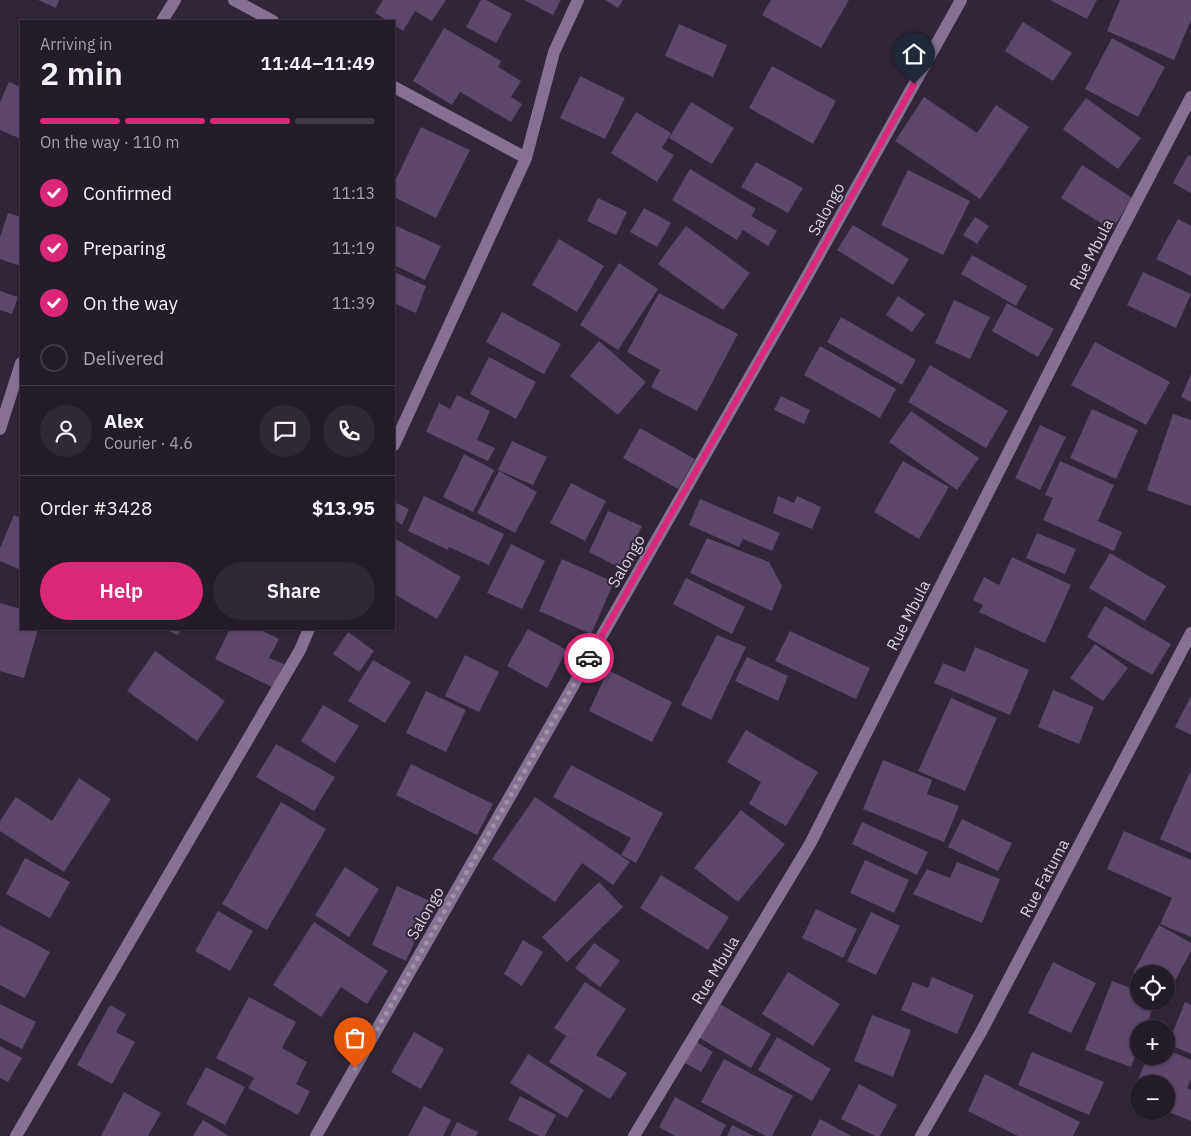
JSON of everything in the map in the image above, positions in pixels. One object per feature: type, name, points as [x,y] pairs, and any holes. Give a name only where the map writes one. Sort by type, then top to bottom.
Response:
[{"type":"street","points":[[163,20],[174,0]]},
{"type":"street","points":[[234,0],[271,20]]},
{"type":"street","points":[[395,443],[526,158],[554,52],[578,0]]},
{"type":"street","name":"Salongo","points":[[316,1136],[792,305],[961,0]]},
{"type":"street","points":[[395,88],[526,158]]},
{"type":"street","name":"Rue Mbula","points":[[634,1136],[810,844],[1112,248],[1191,97]]},
{"type":"street","points":[[0,428],[20,366]]},
{"type":"street","points":[[16,1136],[300,650],[309,630]]},
{"type":"street","name":"Rue Fatuma","points":[[921,1136],[981,1032],[1191,633]]},
{"type":"building","points":[[38,0],[59,0],[56,8]]},
{"type":"building","points":[[383,0],[446,0],[432,21],[415,11],[403,31],[395,26],[395,20],[386,20],[375,13]]},
{"type":"building","points":[[481,0],[486,0],[512,14],[496,43],[466,27]]},
{"type":"building","points":[[524,0],[561,0],[553,15]]},
{"type":"building","points":[[605,0],[623,0],[618,8]]},
{"type":"building","points":[[771,0],[849,0],[821,48],[762,15]]},
{"type":"building","points":[[1050,0],[1097,0],[1087,19]]},
{"type":"building","points":[[1120,0],[1191,0],[1191,20],[1174,60],[1107,31]]},
{"type":"building","points":[[1023,22],[1072,53],[1053,81],[1005,51]]},
{"type":"building","points":[[679,24],[727,45],[713,77],[665,56]]},
{"type":"building","points":[[444,28],[501,61],[498,67],[521,81],[511,97],[522,104],[511,122],[460,92],[452,105],[413,81]]},
{"type":"building","points":[[1112,38],[1165,67],[1138,117],[1085,89]]},
{"type":"building","points":[[772,66],[836,101],[813,144],[749,108]]},
{"type":"building","points":[[580,76],[625,98],[605,139],[560,118]]},
{"type":"building","points":[[9,82],[20,87],[20,139],[0,130],[0,102]]},
{"type":"building","points":[[924,97],[977,133],[996,105],[1029,127],[980,199],[895,141]]},
{"type":"building","points":[[1086,98],[1141,138],[1118,169],[1063,129]]},
{"type":"building","points":[[691,102],[734,128],[712,164],[669,138]]},
{"type":"building","points":[[636,112],[671,133],[662,148],[674,155],[657,182],[611,153]]},
{"type":"building","points":[[421,127],[470,150],[436,218],[395,198],[395,181]]},
{"type":"building","points":[[1188,155],[1191,157],[1191,193],[1173,183]]},
{"type":"building","points":[[756,162],[803,188],[788,213],[741,187]]},
{"type":"building","points":[[1082,165],[1132,198],[1112,230],[1061,198]]},
{"type":"building","points":[[690,169],[756,209],[751,216],[777,231],[768,246],[743,230],[737,240],[672,200]]},
{"type":"building","points":[[908,170],[970,201],[943,255],[881,225]]},
{"type":"building","points":[[598,198],[627,212],[616,235],[587,221]]},
{"type":"building","points":[[644,208],[671,223],[657,247],[630,232]]},
{"type":"building","points":[[8,213],[20,217],[20,266],[0,259],[0,237]]},
{"type":"building","points":[[975,217],[989,226],[977,244],[963,235]]},
{"type":"building","points":[[1178,219],[1191,226],[1191,276],[1156,259]]},
{"type":"building","points":[[395,225],[441,246],[425,280],[395,265]]},
{"type":"building","points":[[853,225],[909,259],[893,285],[837,250]]},
{"type":"building","points":[[686,226],[750,273],[723,310],[658,264]]},
{"type":"building","points":[[559,239],[604,266],[577,312],[532,285]]},
{"type":"building","points":[[972,255],[1027,286],[1016,306],[961,274]]},
{"type":"building","points":[[619,263],[658,289],[618,350],[580,325]]},
{"type":"building","points":[[395,272],[426,286],[416,313],[395,303]]},
{"type":"building","points":[[1143,272],[1191,294],[1176,328],[1127,305]]},
{"type":"building","points":[[0,291],[18,297],[12,314],[0,310]]},
{"type":"building","points":[[659,293],[738,334],[697,411],[651,387],[660,370],[627,352]]},
{"type":"building","points":[[898,296],[925,314],[912,332],[886,315]]},
{"type":"building","points":[[954,300],[990,317],[970,359],[935,343]]},
{"type":"building","points":[[1007,303],[1054,329],[1038,357],[992,331]]},
{"type":"building","points":[[502,312],[561,344],[544,374],[486,342]]},
{"type":"building","points":[[841,317],[916,360],[902,385],[827,342]]},
{"type":"building","points":[[599,341],[646,382],[618,415],[570,376]]},
{"type":"building","points":[[1095,342],[1170,382],[1146,425],[1071,385]]},
{"type":"building","points":[[820,346],[896,389],[880,418],[804,375]]},
{"type":"building","points":[[489,357],[536,382],[516,419],[470,394]]},
{"type":"building","points":[[930,365],[1008,411],[986,448],[908,402]]},
{"type":"building","points":[[1191,374],[1191,402],[1181,397]]},
{"type":"building","points":[[457,395],[490,411],[477,440],[495,448],[488,461],[426,432],[439,403],[450,409]]},
{"type":"building","points":[[781,396],[810,410],[804,424],[774,410]]},
{"type":"building","points":[[1092,409],[1138,430],[1116,479],[1070,458]]},
{"type":"building","points":[[911,411],[979,458],[957,490],[889,442]]},
{"type":"building","points":[[1173,414],[1191,420],[1191,506],[1147,490]]},
{"type":"building","points":[[1040,425],[1066,437],[1040,490],[1015,478]]},
{"type":"building","points":[[640,428],[695,459],[678,489],[623,458]]},
{"type":"building","points":[[512,441],[547,457],[533,485],[498,470]]},
{"type":"building","points":[[464,454],[494,470],[473,512],[443,497]]},
{"type":"building","points":[[903,461],[949,487],[919,539],[874,512]]},
{"type":"building","points":[[1060,461],[1114,485],[1098,521],[1122,532],[1114,551],[1043,520],[1053,498],[1045,495]]},
{"type":"building","points":[[499,471],[537,492],[515,533],[477,513]]},
{"type":"building","points":[[571,483],[606,501],[585,541],[550,523]]},
{"type":"building","points":[[424,496],[504,534],[489,565],[449,547],[448,550],[408,531]]},
{"type":"building","points":[[778,496],[794,503],[797,496],[821,507],[812,529],[773,513]]},
{"type":"building","points":[[700,499],[780,533],[772,551],[743,539],[739,547],[689,525]]},
{"type":"building","points":[[395,502],[409,509],[402,525],[395,521]]},
{"type":"building","points":[[608,511],[642,526],[622,569],[589,552]]},
{"type":"building","points":[[14,515],[20,518],[20,570],[0,561],[0,548]]},
{"type":"building","points":[[1037,533],[1076,549],[1065,574],[1026,558]]},
{"type":"building","points":[[707,538],[769,562],[782,586],[772,611],[690,573]]},
{"type":"building","points":[[395,539],[461,577],[437,619],[395,595]]},
{"type":"building","points":[[511,544],[545,561],[522,609],[487,593]]},
{"type":"building","points":[[1110,553],[1166,586],[1145,621],[1089,588]]},
{"type":"building","points":[[1012,557],[1071,585],[1045,643],[979,612],[983,605],[973,600],[984,577],[999,585]]},
{"type":"building","points":[[562,559],[614,582],[591,634],[539,611]]},
{"type":"building","points":[[686,578],[745,607],[732,634],[673,604]]},
{"type":"building","points":[[0,603],[20,609],[20,630],[38,630],[24,678],[0,671]]},
{"type":"building","points":[[1105,606],[1171,644],[1152,675],[1087,637]]},
{"type":"building","points":[[528,629],[567,650],[547,688],[507,666]]},
{"type":"building","points":[[166,630],[180,630],[178,635]]},
{"type":"building","points":[[230,630],[261,630],[279,639],[269,658],[284,664],[272,687],[215,659]]},
{"type":"building","points":[[790,631],[870,668],[856,699],[775,661]]},
{"type":"building","points":[[348,632],[374,651],[359,672],[333,654]]},
{"type":"building","points":[[717,635],[746,647],[711,720],[681,705]]},
{"type":"building","points":[[1095,644],[1128,668],[1103,701],[1070,678]]},
{"type":"building","points":[[975,647],[1029,670],[1010,715],[934,683],[943,663],[965,672]]},
{"type":"building","points":[[155,651],[225,701],[197,741],[127,691]]},
{"type":"building","points":[[465,655],[499,672],[479,712],[445,696]]},
{"type":"building","points":[[747,657],[788,676],[778,701],[735,681]]},
{"type":"building","points":[[373,660],[411,682],[385,723],[348,701]]},
{"type":"building","points":[[608,670],[672,702],[652,742],[589,711]]},
{"type":"building","points":[[1053,690],[1094,707],[1079,744],[1038,727]]},
{"type":"building","points":[[426,691],[466,710],[446,752],[406,733]]},
{"type":"building","points":[[1191,696],[1191,735],[1175,727]]},
{"type":"building","points":[[951,698],[997,718],[965,791],[918,771]]},
{"type":"building","points":[[323,705],[359,726],[335,763],[301,741]]},
{"type":"building","points":[[746,730],[818,772],[786,826],[749,804],[761,782],[727,762]]},
{"type":"building","points":[[276,744],[335,777],[314,811],[256,777]]},
{"type":"building","points":[[883,760],[932,780],[927,794],[959,806],[944,842],[863,809]]},
{"type":"building","points":[[411,764],[493,804],[477,835],[396,795]]},
{"type":"building","points":[[571,765],[663,813],[636,863],[621,855],[631,838],[553,797]]},
{"type":"building","points":[[1191,770],[1191,853],[1160,839]]},
{"type":"building","points":[[79,778],[111,799],[64,872],[0,831],[0,821],[16,797],[52,821]]},
{"type":"building","points":[[535,797],[630,862],[613,885],[582,863],[555,902],[492,859]]},
{"type":"building","points":[[281,802],[326,829],[267,930],[222,904]]},
{"type":"building","points":[[741,810],[785,844],[738,902],[694,868]]},
{"type":"building","points":[[962,819],[1012,843],[998,871],[948,847]]},
{"type":"building","points":[[862,822],[928,852],[917,875],[852,844]]},
{"type":"building","points":[[1124,831],[1191,860],[1191,937],[1160,924],[1172,898],[1107,869]]},
{"type":"building","points":[[25,858],[70,882],[50,918],[6,894]]},
{"type":"building","points":[[865,860],[909,880],[894,913],[850,893]]},
{"type":"building","points":[[957,862],[1000,879],[982,923],[913,894],[927,869],[950,878]]},
{"type":"building","points":[[345,867],[379,889],[349,937],[315,915]]},
{"type":"building","points":[[661,875],[729,917],[708,950],[640,908]]},
{"type":"building","points":[[599,882],[623,907],[567,962],[542,937]]},
{"type":"building","points":[[397,886],[432,902],[406,961],[372,945]]},
{"type":"building","points":[[816,909],[857,929],[843,958],[802,938]]},
{"type":"building","points":[[218,911],[253,931],[230,971],[195,951]]},
{"type":"building","points":[[871,912],[900,926],[876,975],[847,961]]},
{"type":"building","points":[[314,922],[388,971],[367,1004],[341,987],[321,1017],[273,985]]},
{"type":"building","points":[[0,925],[50,952],[25,998],[0,985]]},
{"type":"building","points":[[1159,925],[1191,943],[1191,951],[1175,981],[1175,965],[1137,965]]},
{"type":"building","points":[[523,940],[543,952],[522,986],[504,974]]},
{"type":"building","points":[[594,943],[620,961],[600,987],[575,968]]},
{"type":"building","points":[[1053,962],[1096,983],[1071,1033],[1028,1013]]},
{"type":"building","points":[[788,972],[840,1004],[813,1046],[762,1014]]},
{"type":"building","points":[[932,977],[974,995],[957,1034],[901,1010],[913,982],[928,988]]},
{"type":"building","points":[[1112,981],[1130,988],[1130,1010],[1152,1010],[1148,1020],[1130,1020],[1131,1067],[1085,1050]]},
{"type":"building","points":[[585,982],[626,1009],[596,1055],[627,1073],[610,1099],[549,1062],[566,1036],[579,1044],[554,1028]]},
{"type":"building","points":[[249,997],[296,1022],[282,1048],[307,1062],[296,1084],[310,1091],[298,1115],[248,1088],[254,1078],[216,1058]]},
{"type":"building","points":[[1185,1002],[1191,1005],[1191,1054],[1175,1047],[1175,1027]]},
{"type":"building","points":[[718,1003],[771,1034],[751,1068],[698,1037]]},
{"type":"building","points":[[0,1004],[36,1022],[22,1049],[0,1038]]},
{"type":"building","points":[[110,1005],[126,1014],[116,1032],[135,1042],[112,1084],[77,1065]]},
{"type":"building","points":[[872,1015],[911,1030],[893,1077],[854,1061]]},
{"type":"building","points":[[414,1032],[444,1049],[421,1089],[391,1072]]},
{"type":"building","points":[[777,1037],[831,1069],[812,1101],[758,1070]]},
{"type":"building","points":[[695,1041],[713,1052],[701,1072],[683,1062]]},
{"type":"building","points":[[0,1046],[22,1058],[8,1082],[0,1078]]},
{"type":"building","points":[[1032,1052],[1104,1082],[1089,1115],[1018,1085]]},
{"type":"building","points":[[1175,1053],[1191,1060],[1191,1079],[1187,1088],[1191,1090],[1191,1121],[1175,1115],[1175,1075],[1140,1075],[1144,1065],[1175,1065]]},
{"type":"building","points":[[528,1054],[584,1090],[567,1118],[510,1083]]},
{"type":"building","points":[[724,1059],[793,1096],[772,1136],[766,1136],[701,1102]]},
{"type":"building","points":[[206,1067],[245,1087],[225,1125],[186,1104]]},
{"type":"building","points":[[985,1074],[1080,1122],[1073,1136],[1018,1136],[968,1111]]},
{"type":"building","points":[[859,1084],[897,1105],[880,1136],[875,1136],[841,1119]]},
{"type":"building","points":[[124,1092],[161,1113],[148,1136],[101,1136]]},
{"type":"building","points":[[520,1096],[556,1115],[545,1136],[539,1136],[508,1120]]},
{"type":"building","points":[[675,1097],[726,1125],[720,1136],[675,1136],[659,1127]]},
{"type":"building","points":[[424,1106],[451,1120],[443,1136],[408,1136]]},
{"type":"building","points":[[820,1119],[851,1136],[811,1136]]},
{"type":"building","points":[[203,1120],[229,1136],[193,1136]]},
{"type":"building","points":[[457,1122],[478,1132],[476,1136],[450,1136]]},
{"type":"building","points":[[732,1125],[754,1136],[727,1136]]},
{"type":"way so far","points":[[355,1068],[589,658]]},
{"type":"route","points":[[589,658],[801,287],[914,84]]}]
